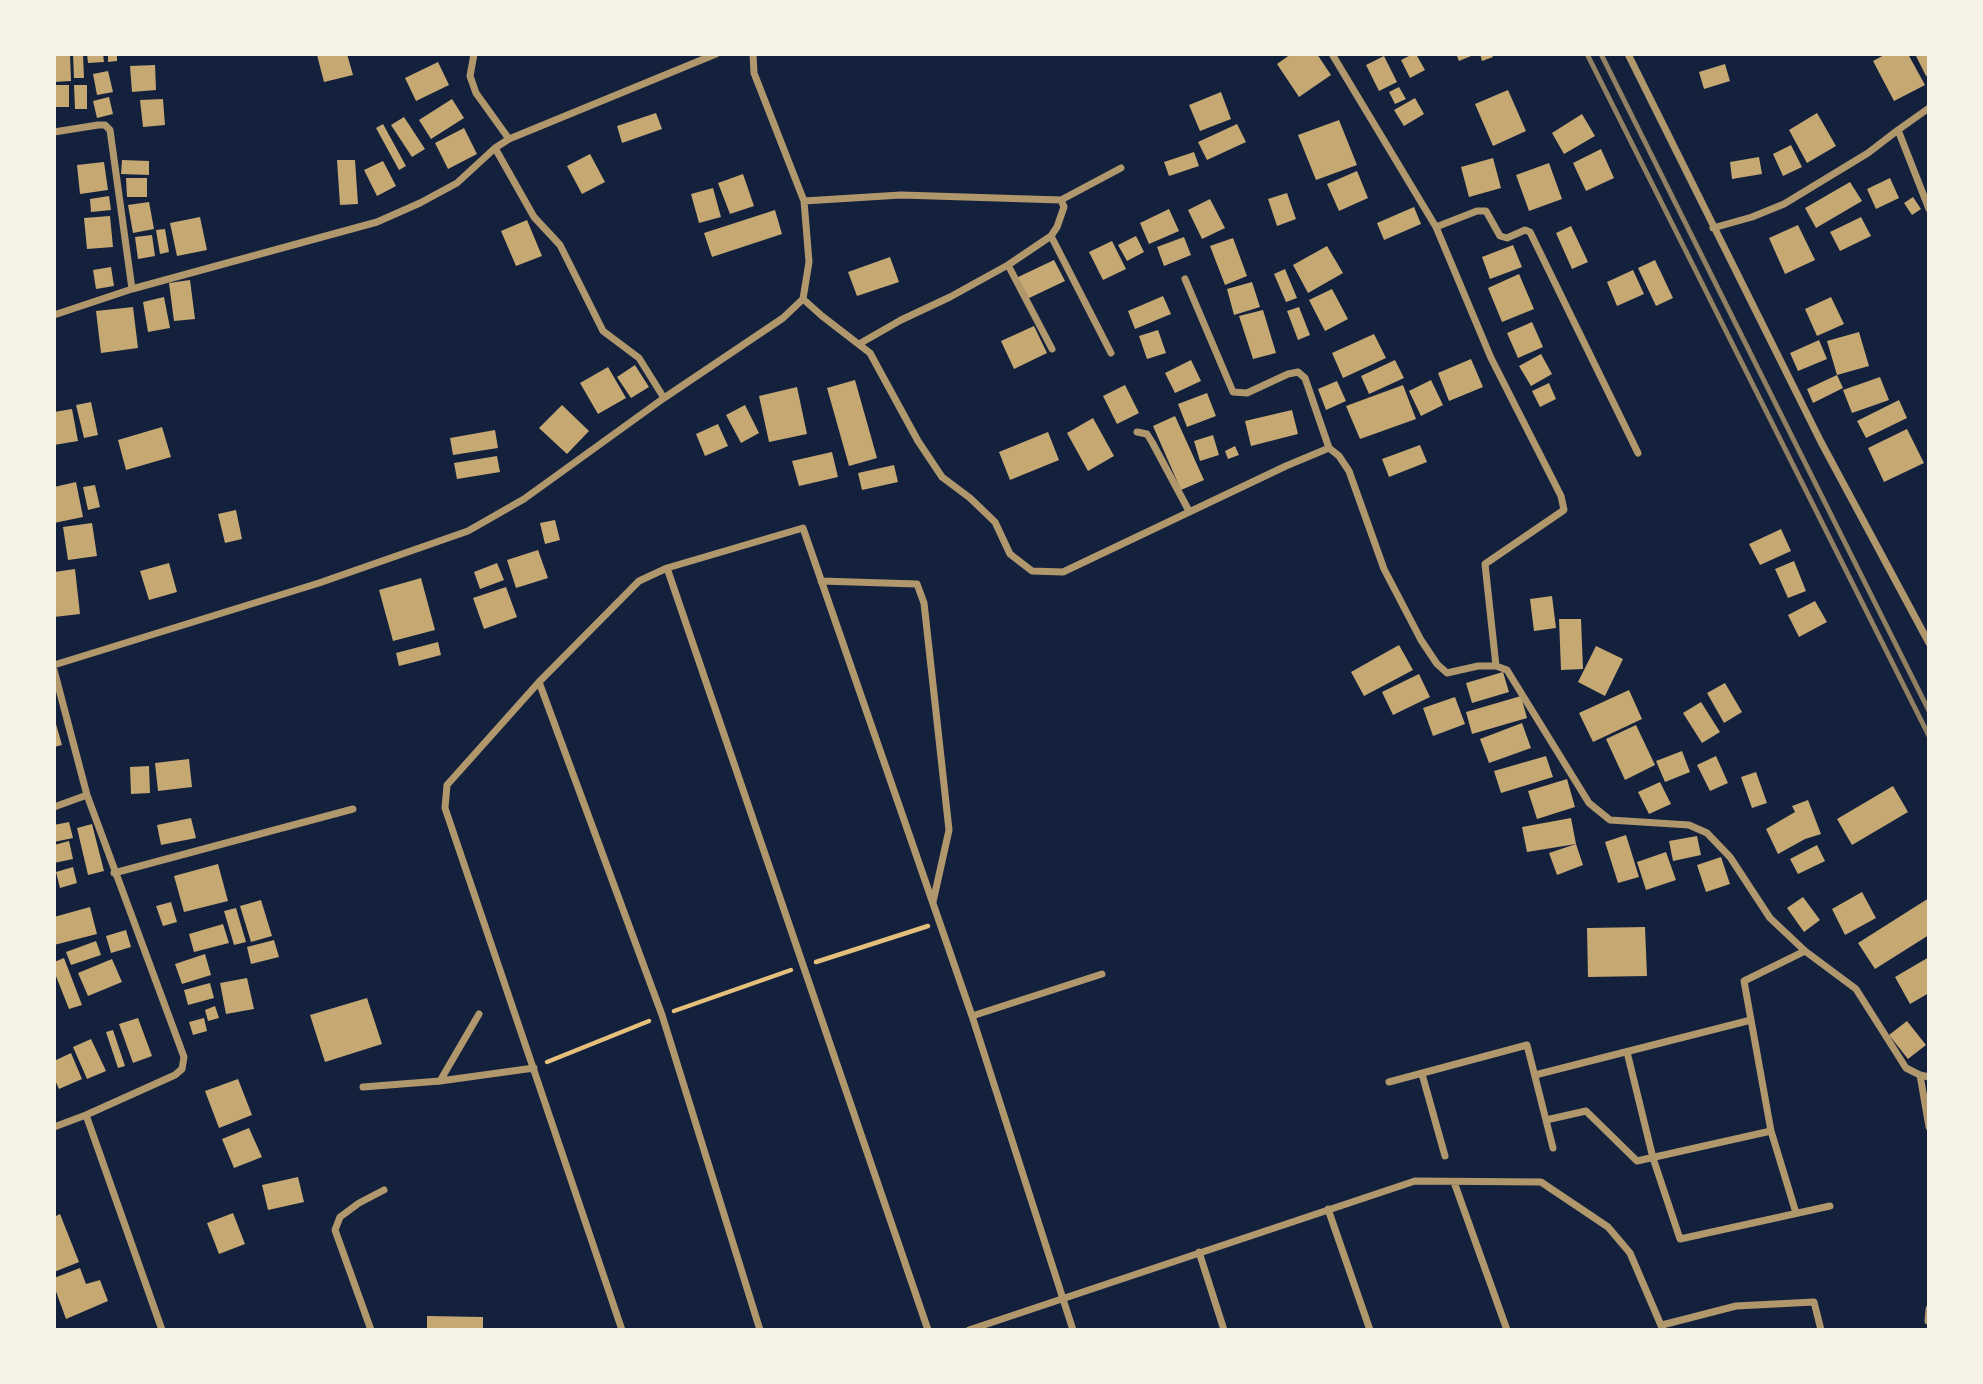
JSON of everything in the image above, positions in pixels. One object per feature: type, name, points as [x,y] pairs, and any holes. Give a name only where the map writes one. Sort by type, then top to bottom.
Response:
[{"type":"street","points":[[474,54],[470,76],[476,93],[509,139]]},
{"type":"street","points":[[54,315],[132,289],[377,222],[420,204],[457,183],[495,148],[509,139],[716,54]]},
{"type":"street","points":[[54,1127],[175,1075],[181,1069],[184,1057],[87,795],[54,667],[319,583],[468,531],[524,499],[664,398],[783,318],[803,299],[809,262],[804,201],[754,73],[753,54]]},
{"type":"street","points":[[1332,54],[1436,227],[1491,358],[1562,496],[1564,510],[1485,564],[1496,666]]},
{"type":"street","points":[[1628,54],[1821,442],[1929,643]]},
{"type":"street","points":[[1713,228],[1784,204],[1868,153],[1929,108]]},
{"type":"street","points":[[54,132],[98,124],[110,130],[132,289]]},
{"type":"street","points":[[1898,130],[1929,209]]},
{"type":"street","points":[[495,148],[534,217],[560,245],[603,331],[639,358],[664,398]]},
{"type":"street","points":[[804,201],[901,195],[1061,200],[1121,168]]},
{"type":"street","points":[[859,344],[911,314],[950,297],[1008,265],[1051,236],[1057,227],[1063,207],[1061,200]]},
{"type":"street","points":[[1436,227],[1470,213],[1486,211],[1500,236],[1507,238],[1525,230],[1530,232],[1639,453]]},
{"type":"street","points":[[1051,236],[1111,354]]},
{"type":"street","points":[[1008,265],[1052,349]]},
{"type":"street","points":[[1185,279],[1233,393],[1247,393],[1288,374],[1298,372],[1306,378],[1329,448],[1339,456],[1349,471],[1384,569],[1421,640],[1437,664],[1447,673],[1478,666],[1496,666],[1507,670],[1589,803],[1610,820],[1689,825],[1707,833],[1730,857],[1770,918],[1805,951],[1856,989],[1906,1068],[1929,1076]]},
{"type":"street","points":[[803,299],[870,353],[918,441],[942,477],[970,498],[995,522],[1010,554],[1032,571],[1063,572],[1329,448]]},
{"type":"street","points":[[1137,432],[1147,434],[1189,511]]},
{"type":"street","points":[[622,1330],[445,808],[447,785],[539,682],[639,582],[667,568],[803,528],[972,1016],[1073,1330]]},
{"type":"street","points":[[667,568],[928,1330]]},
{"type":"street","points":[[821,581],[916,584],[924,603],[949,830],[933,903]]},
{"type":"street","points":[[539,682],[662,1015],[760,1330]]},
{"type":"street","points":[[54,807],[87,795]]},
{"type":"street","points":[[114,873],[353,808]]},
{"type":"street","points":[[1796,1213],[1771,1131],[1744,981],[1805,951]]},
{"type":"street","points":[[972,1016],[1102,974]]},
{"type":"street","points":[[440,1081],[479,1014]]},
{"type":"street","points":[[1535,1075],[1751,1020]]},
{"type":"street","points":[[1389,1082],[1527,1045],[1553,1148]]},
{"type":"street","points":[[1627,1052],[1653,1158],[1680,1239],[1830,1206]]},
{"type":"street","points":[[363,1087],[440,1081],[534,1068]]},
{"type":"street","points":[[1422,1074],[1445,1156]]},
{"type":"street","points":[[1920,1075],[1929,1127]]},
{"type":"street","points":[[1546,1119],[1586,1111],[1637,1161],[1771,1131]]},
{"type":"street","points":[[86,1115],[162,1330]]},
{"type":"street","points":[[969,1330],[1415,1181],[1542,1182],[1608,1227],[1630,1253],[1662,1328],[1736,1306],[1814,1302],[1821,1330]]},
{"type":"street","points":[[1454,1182],[1507,1330]]},
{"type":"street","points":[[371,1330],[335,1230],[340,1217],[359,1203],[384,1191]]},
{"type":"street","points":[[1328,1209],[1370,1330]]},
{"type":"street","points":[[1199,1252],[1224,1330]]},
{"type":"street","points":[[1928,1321],[1929,1309]]},
{"type":"path","points":[[534,1068],[662,1015],[939,922]]},
{"type":"building","points":[[54,54],[70,54],[71,81],[54,82]]},
{"type":"building","points":[[73,54],[83,54],[84,78],[74,78]]},
{"type":"building","points":[[87,54],[103,54],[104,62],[88,63]]},
{"type":"building","points":[[108,54],[117,54],[117,61],[108,62]]},
{"type":"building","points":[[347,54],[353,75],[324,82],[317,55]]},
{"type":"building","points":[[1291,54],[1317,54],[1331,75],[1299,97],[1277,64]]},
{"type":"building","points":[[1416,54],[1425,70],[1410,78],[1401,60]]},
{"type":"building","points":[[1456,54],[1476,54],[1459,61]]},
{"type":"building","points":[[1480,54],[1492,54],[1493,57],[1482,61]]},
{"type":"building","points":[[1886,54],[1908,54],[1925,85],[1894,101],[1873,61]]},
{"type":"building","points":[[1915,54],[1929,54],[1929,75],[1926,76]]},
{"type":"building","points":[[1384,56],[1397,82],[1379,91],[1366,65]]},
{"type":"building","points":[[438,62],[449,85],[416,101],[405,78]]},
{"type":"building","points":[[1725,64],[1730,81],[1704,89],[1699,72]]},
{"type":"building","points":[[155,65],[156,90],[132,92],[130,66]]},
{"type":"building","points":[[108,71],[113,92],[97,95],[93,74]]},
{"type":"building","points":[[54,85],[69,85],[69,107],[54,107]]},
{"type":"building","points":[[74,85],[87,85],[87,109],[75,109]]},
{"type":"building","points":[[1399,87],[1406,99],[1395,104],[1389,92]]},
{"type":"building","points":[[1508,90],[1526,131],[1493,146],[1475,104]]},
{"type":"building","points":[[1221,92],[1231,119],[1200,131],[1189,105]]},
{"type":"building","points":[[109,97],[113,114],[97,118],[93,101]]},
{"type":"building","points":[[1415,98],[1424,114],[1404,126],[1394,110]]},
{"type":"building","points":[[163,99],[165,125],[143,127],[140,100]]},
{"type":"building","points":[[452,99],[464,118],[431,139],[419,120]]},
{"type":"building","points":[[656,113],[662,129],[622,143],[617,126]]},
{"type":"building","points":[[1817,113],[1836,146],[1807,163],[1789,130]]},
{"type":"building","points":[[1582,114],[1595,136],[1564,154],[1552,133]]},
{"type":"building","points":[[404,117],[425,149],[412,157],[391,125]]},
{"type":"building","points":[[1339,120],[1357,165],[1316,180],[1298,135]]},
{"type":"building","points":[[383,124],[406,166],[399,170],[376,128]]},
{"type":"building","points":[[1237,124],[1246,142],[1207,160],[1198,142]]},
{"type":"building","points":[[464,128],[477,154],[448,169],[435,143]]},
{"type":"building","points":[[1791,145],[1802,167],[1783,176],[1773,154]]},
{"type":"building","points":[[1601,149],[1614,178],[1586,191],[1573,163]]},
{"type":"building","points":[[1194,152],[1199,166],[1169,176],[1164,162]]},
{"type":"building","points":[[590,154],[605,182],[582,194],[567,166]]},
{"type":"building","points":[[1759,157],[1762,174],[1732,179],[1730,162]]},
{"type":"building","points":[[1493,158],[1501,188],[1469,197],[1461,167]]},
{"type":"building","points":[[122,160],[149,161],[149,175],[121,174]]},
{"type":"building","points":[[337,160],[355,160],[358,204],[340,205]]},
{"type":"building","points":[[383,161],[396,186],[377,196],[364,170]]},
{"type":"building","points":[[104,162],[108,190],[80,194],[77,165]]},
{"type":"building","points":[[1549,163],[1562,199],[1529,211],[1516,175]]},
{"type":"building","points":[[1357,171],[1368,198],[1339,211],[1327,184]]},
{"type":"building","points":[[743,174],[754,206],[730,214],[718,183]]},
{"type":"building","points":[[126,178],[147,178],[147,197],[127,197]]},
{"type":"building","points":[[1890,178],[1899,198],[1876,209],[1867,189]]},
{"type":"building","points":[[1850,182],[1862,201],[1816,228],[1805,208]]},
{"type":"building","points":[[713,188],[721,217],[699,223],[691,194]]},
{"type":"building","points":[[1287,193],[1296,219],[1277,226],[1268,199]]},
{"type":"building","points":[[109,196],[111,210],[91,212],[90,199]]},
{"type":"building","points":[[1913,197],[1921,209],[1912,215],[1904,203]]},
{"type":"building","points":[[1210,199],[1225,228],[1202,239],[1188,210]]},
{"type":"building","points":[[149,202],[154,229],[133,233],[128,205]]},
{"type":"building","points":[[1414,207],[1421,224],[1384,240],[1377,223]]},
{"type":"building","points":[[1169,209],[1179,231],[1149,244],[1140,223]]},
{"type":"building","points":[[775,210],[782,234],[712,257],[704,233]]},
{"type":"building","points":[[110,216],[113,247],[87,249],[84,218]]},
{"type":"building","points":[[200,217],[207,250],[177,256],[170,223]]},
{"type":"building","points":[[1861,217],[1871,236],[1840,251],[1830,232]]},
{"type":"building","points":[[527,220],[542,256],[516,266],[501,231]]},
{"type":"building","points":[[1798,225],[1815,260],[1785,274],[1769,238]]},
{"type":"building","points":[[1571,226],[1588,262],[1572,269],[1556,233]]},
{"type":"building","points":[[165,229],[169,252],[160,254],[156,230]]},
{"type":"building","points":[[152,235],[155,256],[138,259],[135,237]]},
{"type":"building","points":[[1136,236],[1144,252],[1127,261],[1118,245]]},
{"type":"building","points":[[1184,237],[1191,255],[1164,266],[1157,247]]},
{"type":"building","points":[[1233,238],[1247,276],[1225,285],[1210,246]]},
{"type":"building","points":[[1112,241],[1126,269],[1103,280],[1089,252]]},
{"type":"building","points":[[1513,245],[1522,267],[1490,279],[1482,257]]},
{"type":"building","points":[[1327,246],[1343,273],[1308,293],[1293,265]]},
{"type":"building","points":[[890,257],[899,282],[857,296],[848,272]]},
{"type":"building","points":[[1054,260],[1065,281],[1027,299],[1016,278]]},
{"type":"building","points":[[1655,260],[1673,298],[1656,306],[1638,268]]},
{"type":"building","points":[[111,267],[114,286],[96,289],[93,270]]},
{"type":"building","points":[[1285,269],[1297,298],[1286,302],[1274,274]]},
{"type":"building","points":[[1633,270],[1644,294],[1617,306],[1607,282]]},
{"type":"building","points":[[1519,274],[1534,309],[1502,322],[1488,288]]},
{"type":"building","points":[[190,280],[195,319],[174,321],[169,283]]},
{"type":"building","points":[[1252,282],[1260,307],[1234,315],[1227,289]]},
{"type":"building","points":[[1332,289],[1348,319],[1325,331],[1309,300]]},
{"type":"building","points":[[1163,296],[1171,314],[1135,329],[1128,311]]},
{"type":"building","points":[[164,297],[170,328],[148,332],[143,302]]},
{"type":"building","points":[[1831,297],[1844,324],[1817,336],[1805,309]]},
{"type":"building","points":[[133,307],[138,348],[101,353],[96,311]]},
{"type":"building","points":[[1299,307],[1310,335],[1298,340],[1287,311]]},
{"type":"building","points":[[1263,310],[1276,353],[1253,359],[1239,316]]},
{"type":"building","points":[[1532,322],[1543,347],[1518,358],[1507,333]]},
{"type":"building","points":[[1034,326],[1047,353],[1014,369],[1001,341]]},
{"type":"building","points":[[1158,330],[1166,353],[1147,359],[1139,336]]},
{"type":"building","points":[[1859,332],[1869,366],[1837,375],[1827,341]]},
{"type":"building","points":[[1374,334],[1386,358],[1343,378],[1332,353]]},
{"type":"building","points":[[1819,340],[1827,359],[1798,371],[1790,353]]},
{"type":"building","points":[[1541,354],[1552,374],[1531,386],[1519,366]]},
{"type":"building","points":[[1471,359],[1483,387],[1449,401],[1438,373]]},
{"type":"building","points":[[1191,360],[1201,381],[1175,393],[1165,373]]},
{"type":"building","points":[[1395,360],[1404,378],[1369,394],[1361,376]]},
{"type":"building","points":[[635,365],[649,387],[631,398],[617,377]]},
{"type":"building","points":[[608,367],[626,398],[598,414],[580,383]]},
{"type":"building","points":[[1837,375],[1843,388],[1813,403],[1807,389]]},
{"type":"building","points":[[1880,377],[1889,400],[1852,413],[1843,390]]},
{"type":"building","points":[[855,380],[877,458],[849,466],[827,388]]},
{"type":"building","points":[[1431,380],[1443,405],[1421,416],[1409,391]]},
{"type":"building","points":[[1337,381],[1346,401],[1326,410],[1318,389]]},
{"type":"building","points":[[1549,383],[1556,399],[1540,407],[1532,391]]},
{"type":"building","points":[[1125,385],[1139,413],[1117,424],[1103,396]]},
{"type":"building","points":[[1403,385],[1416,419],[1360,439],[1346,406]]},
{"type":"building","points":[[797,387],[807,434],[769,442],[759,396]]},
{"type":"building","points":[[1207,393],[1216,416],[1187,427],[1178,404]]},
{"type":"building","points":[[1899,400],[1907,418],[1866,438],[1857,421]]},
{"type":"building","points":[[91,402],[98,435],[84,438],[76,405]]},
{"type":"building","points":[[562,405],[589,431],[567,454],[539,428]]},
{"type":"building","points":[[745,405],[759,433],[741,443],[726,415]]},
{"type":"building","points":[[72,409],[78,441],[54,445],[54,412]]},
{"type":"building","points":[[1292,410],[1298,434],[1251,446],[1245,421]]},
{"type":"building","points":[[1175,416],[1204,480],[1181,490],[1153,426]]},
{"type":"building","points":[[1093,418],[1114,456],[1088,471],[1067,433]]},
{"type":"building","points":[[718,424],[728,446],[705,456],[696,434]]},
{"type":"building","points":[[162,427],[171,457],[126,470],[118,440]]},
{"type":"building","points":[[1907,429],[1924,463],[1884,482],[1868,448]]},
{"type":"building","points":[[495,430],[498,448],[453,455],[450,438]]},
{"type":"building","points":[[1048,432],[1059,460],[1010,480],[999,452]]},
{"type":"building","points":[[1213,435],[1219,455],[1200,461],[1194,441]]},
{"type":"building","points":[[1420,445],[1427,462],[1389,477],[1382,459]]},
{"type":"building","points":[[1235,446],[1239,455],[1228,459],[1225,451]]},
{"type":"building","points":[[832,452],[838,477],[799,486],[792,461]]},
{"type":"building","points":[[497,456],[500,472],[457,479],[454,463]]},
{"type":"building","points":[[894,465],[898,482],[862,490],[858,473]]},
{"type":"building","points":[[76,482],[83,517],[54,523],[54,487]]},
{"type":"building","points":[[95,485],[100,507],[88,510],[83,487]]},
{"type":"building","points":[[236,510],[242,539],[225,543],[218,514]]},
{"type":"building","points":[[555,520],[560,540],[545,544],[540,523]]},
{"type":"building","points":[[92,523],[97,556],[68,560],[63,527]]},
{"type":"building","points":[[1781,529],[1791,551],[1760,565],[1749,544]]},
{"type":"building","points":[[538,550],[548,578],[516,588],[507,560]]},
{"type":"building","points":[[1794,561],[1806,591],[1788,598],[1775,569]]},
{"type":"building","points":[[169,563],[177,592],[149,600],[140,571]]},
{"type":"building","points":[[497,563],[504,580],[480,589],[474,572]]},
{"type":"building","points":[[75,569],[80,614],[54,617],[54,572]]},
{"type":"building","points":[[421,578],[435,630],[393,641],[379,590]]},
{"type":"building","points":[[506,587],[517,617],[484,629],[473,598]]},
{"type":"building","points":[[1552,596],[1556,628],[1534,631],[1530,599]]},
{"type":"building","points":[[1815,601],[1827,622],[1799,637],[1788,615]]},
{"type":"building","points":[[1559,619],[1581,619],[1583,669],[1561,670]]},
{"type":"building","points":[[438,642],[441,655],[399,666],[396,653]]},
{"type":"building","points":[[1399,645],[1413,670],[1364,696],[1351,672]]},
{"type":"building","points":[[1596,646],[1623,659],[1605,696],[1578,682]]},
{"type":"building","points":[[1503,672],[1509,692],[1472,703],[1466,683]]},
{"type":"building","points":[[1419,674],[1430,697],[1393,715],[1382,692]]},
{"type":"building","points":[[1725,683],[1742,712],[1724,723],[1707,693]]},
{"type":"building","points":[[1629,690],[1642,719],[1593,742],[1579,713]]},
{"type":"building","points":[[1521,696],[1527,718],[1472,734],[1466,712]]},
{"type":"building","points":[[1455,697],[1465,724],[1433,736],[1423,708]]},
{"type":"building","points":[[1701,702],[1720,732],[1702,743],[1683,713]]},
{"type":"building","points":[[1522,723],[1531,748],[1489,763],[1480,739]]},
{"type":"building","points":[[56,724],[62,745],[54,747],[54,725]]},
{"type":"building","points":[[1636,725],[1655,765],[1625,780],[1606,739]]},
{"type":"building","points":[[1682,751],[1690,772],[1665,782],[1656,761]]},
{"type":"building","points":[[1546,756],[1553,777],[1501,793],[1494,771]]},
{"type":"building","points":[[1716,756],[1728,783],[1710,791],[1697,765]]},
{"type":"building","points":[[189,759],[192,787],[158,791],[155,763]]},
{"type":"building","points":[[149,766],[150,793],[131,794],[130,767]]},
{"type":"building","points":[[1756,772],[1767,803],[1752,808],[1741,777]]},
{"type":"building","points":[[1567,779],[1575,807],[1537,819],[1528,791]]},
{"type":"building","points":[[1660,782],[1671,804],[1649,814],[1638,792]]},
{"type":"building","points":[[1893,786],[1908,812],[1852,845],[1837,819]]},
{"type":"building","points":[[1808,800],[1821,834],[1805,839],[1778,854],[1766,829],[1795,812],[1792,806]]},
{"type":"building","points":[[191,818],[196,838],[161,845],[157,825]]},
{"type":"building","points":[[1571,818],[1576,844],[1527,852],[1522,827]]},
{"type":"building","points":[[69,822],[73,838],[54,842],[54,825]]},
{"type":"building","points":[[92,824],[104,871],[88,875],[77,828]]},
{"type":"building","points":[[1626,835],[1639,877],[1618,883],[1605,842]]},
{"type":"building","points":[[1697,836],[1701,855],[1673,861],[1669,841]]},
{"type":"building","points":[[69,841],[73,859],[54,863],[54,845]]},
{"type":"building","points":[[1576,844],[1583,865],[1557,875],[1549,853]]},
{"type":"building","points":[[1817,845],[1825,861],[1798,874],[1790,859]]},
{"type":"building","points":[[1666,852],[1676,880],[1646,890],[1637,862]]},
{"type":"building","points":[[1721,857],[1730,884],[1706,892],[1697,865]]},
{"type":"building","points":[[218,864],[228,901],[184,912],[174,876]]},
{"type":"building","points":[[73,867],[77,883],[60,888],[56,872]]},
{"type":"building","points":[[1862,892],[1876,918],[1845,935],[1832,909]]},
{"type":"building","points":[[1803,897],[1820,920],[1804,932],[1787,908]]},
{"type":"building","points":[[1929,898],[1929,935],[1875,969],[1858,943]]},
{"type":"building","points":[[261,900],[272,936],[251,942],[240,906]]},
{"type":"building","points":[[171,902],[177,922],[163,926],[156,906]]},
{"type":"building","points":[[90,907],[97,934],[54,945],[54,917]]},
{"type":"building","points":[[236,908],[246,942],[234,945],[224,911]]},
{"type":"building","points":[[223,924],[229,943],[194,952],[189,934]]},
{"type":"building","points":[[1645,927],[1647,976],[1588,977],[1587,928]]},
{"type":"building","points":[[126,930],[131,947],[111,953],[106,936]]},
{"type":"building","points":[[274,940],[279,957],[251,964],[247,947]]},
{"type":"building","points":[[96,941],[101,955],[71,965],[66,952]]},
{"type":"building","points":[[205,954],[211,975],[182,984],[175,964]]},
{"type":"building","points":[[1929,957],[1929,993],[1910,1004],[1895,977]]},
{"type":"building","points":[[64,958],[82,1005],[69,1009],[54,971],[54,962]]},
{"type":"building","points":[[112,959],[122,982],[88,996],[78,973]]},
{"type":"building","points":[[247,978],[254,1009],[226,1014],[220,983]]},
{"type":"building","points":[[210,983],[214,998],[188,1005],[184,990]]},
{"type":"building","points":[[367,998],[382,1044],[325,1062],[310,1015]]},
{"type":"building","points":[[215,1006],[219,1018],[208,1021],[205,1010]]},
{"type":"building","points":[[138,1018],[152,1056],[133,1063],[119,1024]]},
{"type":"building","points":[[204,1018],[207,1031],[193,1035],[189,1022]]},
{"type":"building","points":[[1907,1021],[1926,1045],[1908,1059],[1889,1035]]},
{"type":"building","points":[[113,1030],[125,1066],[118,1068],[106,1032]]},
{"type":"building","points":[[91,1039],[106,1071],[87,1079],[73,1047]]},
{"type":"building","points":[[71,1053],[82,1079],[59,1089],[54,1078],[54,1061]]},
{"type":"building","points":[[238,1079],[252,1115],[219,1128],[205,1091]]},
{"type":"building","points":[[249,1128],[262,1157],[234,1168],[222,1139]]},
{"type":"building","points":[[298,1177],[304,1202],[268,1210],[262,1185]]},
{"type":"building","points":[[233,1213],[245,1244],[219,1254],[207,1223]]},
{"type":"building","points":[[60,1214],[79,1262],[54,1272],[54,1217]]},
{"type":"building","points":[[80,1268],[86,1284],[100,1280],[108,1301],[66,1319],[54,1286],[54,1278]]},
{"type":"building","points":[[427,1316],[483,1317],[483,1330],[427,1330]]},
{"type":"railway","points":[[1587,54],[1929,736]]},
{"type":"railway","points":[[1601,54],[1929,711]]}]
